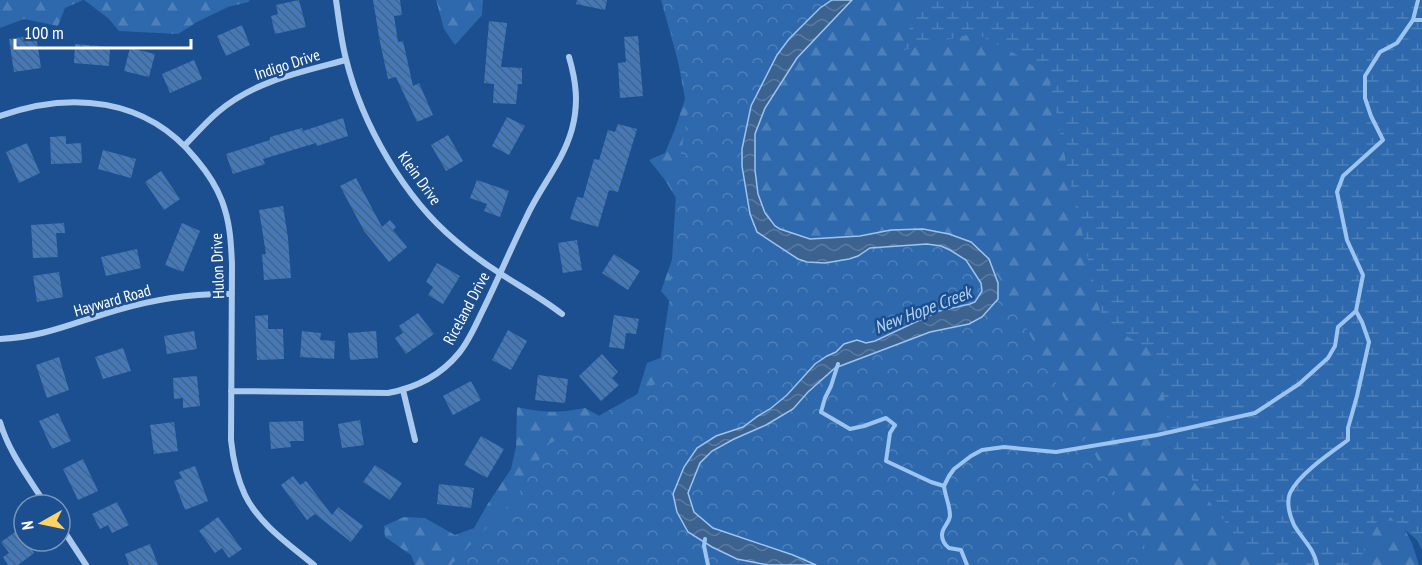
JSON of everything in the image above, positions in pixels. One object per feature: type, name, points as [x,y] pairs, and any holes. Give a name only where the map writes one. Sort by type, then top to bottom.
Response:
[{"type":"street","name":"Klein Drive","points":[[336,0],[346,60],[361,102],[375,136],[405,185],[438,225],[457,242],[500,274],[543,299],[562,314]]},
{"type":"street","name":"Riceland Drive","points":[[231,391],[388,393],[416,385],[445,367],[459,353],[475,327],[527,216],[564,151],[573,128],[577,104],[575,79],[569,57]]},
{"type":"street","name":"Indigo Drive","points":[[185,145],[217,113],[246,93],[287,75],[346,60]]},
{"type":"street","name":"Hulon Drive","points":[[0,116],[34,105],[77,101],[99,103],[133,112],[166,130],[185,145],[210,178],[223,202],[231,239],[231,440],[234,462],[245,496],[254,510],[265,523],[314,565]]},
{"type":"street","name":"Hayward Road","points":[[0,339],[46,333],[152,301],[182,296],[232,294]]},
{"type":"street","points":[[403,390],[415,440]]},
{"type":"street","points":[[0,422],[4,437],[12,452],[38,493]]},
{"type":"street","points":[[72,543],[86,565]]},
{"type":"green space","points":[[0,0],[83,0],[65,8],[58,26],[24,19],[0,28]]},
{"type":"green space","points":[[84,0],[250,0],[228,7],[178,34],[119,31],[108,18]]},
{"type":"green space","points":[[436,0],[483,0],[482,15],[455,45],[444,29]]},
{"type":"green space","points":[[661,0],[1171,0],[1324,473],[1401,522],[1412,543],[1419,565],[415,565],[411,555],[385,537],[384,526],[404,517],[425,518],[455,535],[474,528],[511,469],[516,447],[517,407],[551,412],[585,408],[605,419],[627,417],[647,363],[668,355],[672,304],[661,291],[676,248],[682,208],[665,180],[649,160],[665,153],[685,99],[678,61]]},
{"type":"green space","points":[[663,0],[840,0],[821,19],[753,124],[756,205],[785,244],[953,242],[976,258],[992,265],[1155,565],[451,565],[516,497],[549,444],[657,383],[670,295],[677,176],[689,105]]},
{"type":"green space","points":[[917,0],[1422,0],[1422,550],[1417,540],[1385,513],[1369,530],[1360,565],[1268,565],[1264,558],[1246,549],[1176,459],[1163,389],[1153,351],[1105,324],[1092,287],[1086,247],[1073,197],[1049,77],[1017,55],[975,33],[904,50]]},
{"type":"water","points":[[832,0],[852,0],[797,58],[765,108],[755,134],[758,194],[765,213],[780,229],[810,239],[860,236],[891,230],[923,229],[949,234],[971,242],[989,259],[998,283],[998,299],[982,317],[969,324],[930,332],[835,368],[793,409],[712,451],[700,463],[688,493],[694,512],[713,528],[816,565],[768,565],[737,559],[688,532],[677,512],[673,494],[684,467],[697,448],[716,436],[743,427],[770,409],[787,395],[815,364],[836,352],[844,344],[857,340],[866,343],[875,341],[939,311],[975,302],[982,291],[981,283],[966,260],[941,246],[927,244],[870,248],[849,259],[825,263],[807,262],[798,259],[757,232],[750,214],[742,166],[742,149],[751,106],[777,55],[789,39],[820,8]]},
{"type":"building","points":[[299,0],[306,27],[275,34],[271,16],[278,14],[276,5]]},
{"type":"building","points":[[373,0],[400,0],[402,15],[394,16],[398,42],[403,41],[413,86],[419,83],[433,115],[417,122],[396,77],[388,79]]},
{"type":"building","points":[[577,0],[607,0],[605,10],[576,4]]},
{"type":"building","points":[[489,21],[507,23],[501,67],[522,68],[522,84],[518,84],[516,104],[493,103],[494,84],[484,83]]},
{"type":"building","points":[[242,25],[250,45],[226,56],[217,36]]},
{"type":"building","points":[[36,35],[41,68],[14,72],[9,39]]},
{"type":"building","points":[[638,36],[643,96],[620,98],[618,63],[626,62],[624,37]]},
{"type":"building","points":[[75,44],[110,47],[109,66],[74,63]]},
{"type":"building","points":[[130,48],[155,54],[149,77],[124,71]]},
{"type":"building","points":[[194,60],[202,79],[170,93],[162,74]]},
{"type":"building","points":[[507,117],[525,126],[509,155],[492,146]]},
{"type":"building","points":[[343,118],[348,136],[263,159],[265,164],[233,174],[226,154],[270,140],[270,137],[302,128],[303,131]]},
{"type":"building","points":[[618,124],[637,129],[618,192],[609,190],[598,227],[570,219],[577,197],[583,198],[594,159],[599,160],[608,130],[615,132]]},
{"type":"building","points":[[448,135],[463,161],[446,171],[431,145]]},
{"type":"building","points":[[66,136],[66,144],[81,143],[82,163],[51,164],[50,137]]},
{"type":"building","points":[[27,143],[40,173],[19,183],[6,152]]},
{"type":"building","points":[[103,150],[136,159],[131,178],[98,169]]},
{"type":"building","points":[[161,171],[180,199],[164,210],[145,182]]},
{"type":"building","points":[[356,178],[382,227],[390,220],[396,227],[393,230],[407,247],[389,262],[364,231],[340,186]]},
{"type":"building","points":[[477,180],[509,191],[500,217],[484,211],[487,204],[470,198]]},
{"type":"building","points":[[283,206],[291,278],[264,280],[262,254],[266,254],[259,210]]},
{"type":"building","points":[[64,223],[65,233],[56,233],[58,257],[33,258],[31,225]]},
{"type":"building","points":[[182,223],[200,231],[183,272],[165,265]]},
{"type":"building","points":[[577,240],[582,270],[563,273],[558,243]]},
{"type":"building","points":[[137,249],[141,268],[106,276],[101,257]]},
{"type":"building","points":[[614,254],[640,271],[628,290],[602,273]]},
{"type":"building","points":[[437,263],[460,276],[443,304],[428,295],[433,287],[426,282]]},
{"type":"building","points":[[59,272],[63,297],[37,302],[33,276]]},
{"type":"building","points":[[418,313],[434,334],[406,354],[395,338],[403,333],[399,326]]},
{"type":"building","points":[[268,315],[268,329],[283,329],[284,359],[257,360],[255,316]]},
{"type":"building","points":[[614,315],[639,319],[636,334],[626,333],[624,349],[609,347]]},
{"type":"building","points":[[508,330],[527,341],[511,370],[492,360]]},
{"type":"building","points":[[194,331],[197,349],[167,354],[164,336]]},
{"type":"building","points":[[302,331],[321,333],[320,340],[335,341],[334,359],[300,357]]},
{"type":"building","points":[[376,331],[378,358],[350,360],[348,333]]},
{"type":"building","points":[[123,348],[131,371],[103,379],[95,357]]},
{"type":"building","points":[[602,354],[618,372],[612,378],[619,385],[601,401],[579,376]]},
{"type":"building","points":[[59,357],[69,390],[47,398],[36,365]]},
{"type":"building","points":[[538,375],[568,379],[565,403],[535,400]]},
{"type":"building","points":[[197,376],[200,406],[183,408],[183,398],[174,399],[173,378]]},
{"type":"building","points":[[471,381],[481,400],[453,415],[443,396]]},
{"type":"building","points":[[58,413],[71,441],[52,449],[39,421]]},
{"type":"building","points":[[360,420],[364,445],[342,448],[338,424]]},
{"type":"building","points":[[303,421],[304,441],[290,441],[291,447],[271,449],[269,422]]},
{"type":"building","points":[[174,422],[178,451],[154,454],[150,425]]},
{"type":"building","points":[[481,436],[504,449],[487,478],[464,465]]},
{"type":"building","points":[[83,459],[98,491],[78,500],[63,469]]},
{"type":"building","points":[[375,465],[402,483],[390,500],[363,482]]},
{"type":"building","points":[[195,466],[208,501],[185,510],[174,481],[182,478],[179,472]]},
{"type":"building","points":[[293,476],[300,485],[306,481],[332,515],[338,507],[363,526],[351,542],[315,514],[307,520],[281,485]]},
{"type":"building","points":[[439,484],[474,488],[471,508],[437,504]]},
{"type":"building","points":[[117,502],[129,525],[112,533],[108,525],[100,529],[92,514]]},
{"type":"building","points":[[218,517],[242,549],[229,558],[222,548],[215,553],[199,531]]},
{"type":"building","points":[[12,534],[12,553],[34,553],[18,565],[8,565],[3,557],[9,553],[1,542]]},
{"type":"building","points":[[150,544],[158,565],[129,565],[125,554]]},
{"type":"waterway","points":[[944,486],[954,469],[982,450],[1004,447],[1056,452],[1157,435],[1255,413],[1299,384],[1328,358],[1335,346],[1338,327],[1356,311],[1363,275],[1347,240],[1337,192],[1343,176],[1383,140],[1365,98],[1365,76],[1380,52],[1397,43],[1413,20],[1418,0]]},
{"type":"waterway","points":[[1413,20],[1422,20]]},
{"type":"waterway","name":"New Hope Creek","points":[[1317,565],[1311,549],[1297,530],[1288,501],[1290,493],[1300,479],[1324,457],[1348,440],[1348,428],[1369,342],[1356,311]]},
{"type":"waterway","points":[[838,364],[821,412],[850,429],[886,418],[895,425],[890,433],[886,461],[944,486],[950,516],[942,532],[943,539],[949,548],[961,550],[967,565]]},
{"type":"waterway","points":[[705,539],[708,565]]}]
